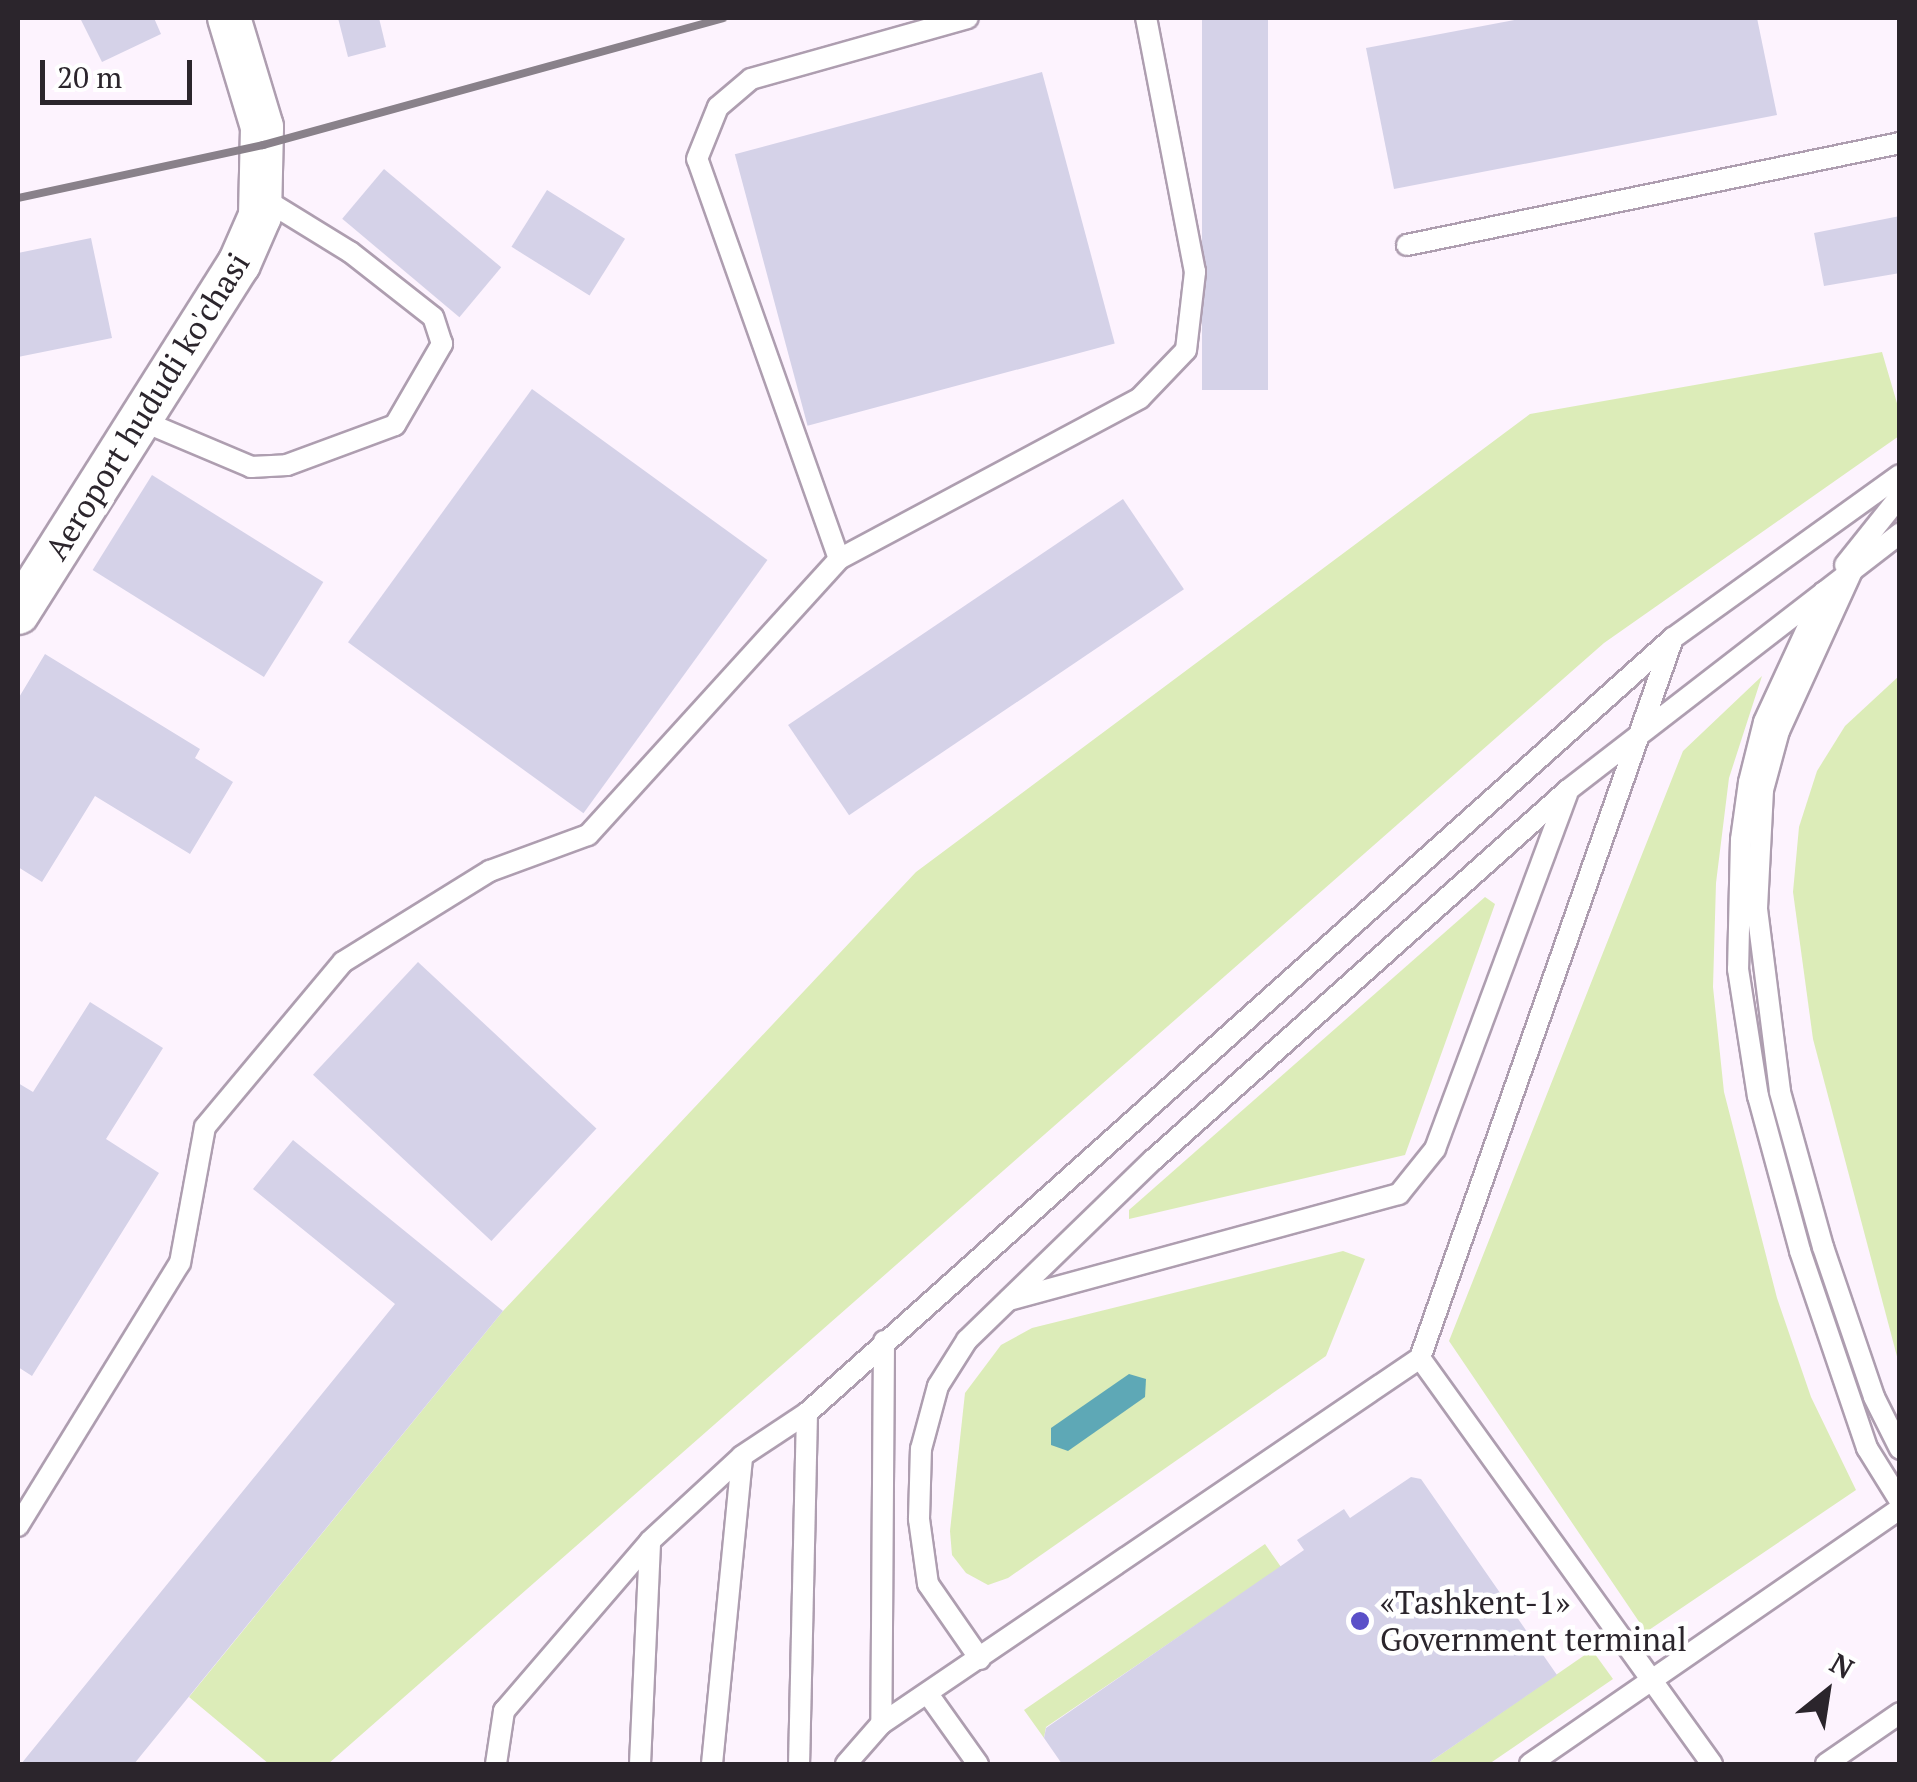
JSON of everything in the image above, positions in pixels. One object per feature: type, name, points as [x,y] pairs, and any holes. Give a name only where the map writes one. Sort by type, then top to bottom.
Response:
[{"type":"street","name":"Aeroport hududi ko'chasi","points":[[18,613],[239,264],[264,199],[259,112],[230,18]]},
{"type":"lane","points":[[840,559],[697,160],[718,107],[751,79],[968,18]]},
{"type":"lane","points":[[18,1526],[180,1263],[205,1127],[343,962],[490,871],[588,836],[840,559],[1140,398],[1186,350],[1196,272],[1146,18]]},
{"type":"lane","points":[[1407,245],[1900,143]]},
{"type":"lane","points":[[140,420],[250,467],[287,465],[395,426],[442,344],[433,317],[350,252],[264,199]]},
{"type":"lane","points":[[496,1764],[504,1710],[650,1541],[742,1456],[807,1413],[1672,638],[1900,475]]},
{"type":"lane","points":[[1900,496],[1825,590],[1764,722],[1749,782],[1741,840],[1738,969],[1758,1096],[1800,1252],[1867,1448],[1900,1500]]},
{"type":"lane","points":[[1900,508],[1854,566],[1779,731],[1763,790],[1757,909],[1780,1092],[1823,1247],[1874,1397],[1900,1448]]},
{"type":"lane","points":[[980,1659],[928,1584],[919,1520],[921,1449],[938,1386],[968,1340],[1167,1148],[1568,790],[1900,533]]},
{"type":"lane","points":[[846,1764],[881,1724],[1420,1358],[1672,638]]},
{"type":"lane","points":[[1008,1301],[1400,1194],[1435,1149],[1568,790]]},
{"type":"lane","points":[[881,1724],[884,1340]]},
{"type":"lane","points":[[1420,1358],[1650,1684],[1712,1764]]},
{"type":"lane","points":[[799,1764],[807,1413]]},
{"type":"lane","points":[[712,1764],[742,1456]]},
{"type":"lane","points":[[1530,1764],[1900,1509]]},
{"type":"lane","points":[[640,1764],[650,1541]]},
{"type":"lane","points":[[928,1694],[978,1764]]},
{"type":"lane","points":[[1826,1764],[1900,1713]]},
{"type":"green space","points":[[1882,352],[1899,410],[1899,436],[1604,643],[328,1764],[269,1764],[189,1697],[503,1311],[916,872],[1530,414]]},
{"type":"green space","points":[[1762,676],[1729,778],[1716,883],[1713,987],[1724,1092],[1777,1298],[1811,1397],[1856,1490],[1646,1632],[1449,1341],[1683,751]]},
{"type":"green space","points":[[1899,676],[1899,1364],[1813,1039],[1793,892],[1799,827],[1817,771],[1845,726]]},
{"type":"green space","points":[[1485,897],[1495,904],[1405,1155],[1129,1219],[1129,1210]]},
{"type":"green space","points":[[1343,1251],[1365,1259],[1326,1356],[1008,1578],[988,1585],[966,1573],[952,1555],[950,1531],[965,1393],[1001,1345],[1032,1328]]},
{"type":"green space","points":[[1265,1544],[1281,1567],[1046,1727],[1044,1738],[1024,1710]]},
{"type":"green space","points":[[1592,1650],[1613,1679],[1489,1764],[1427,1764]]},
{"type":"water","points":[[1129,1374],[1146,1379],[1145,1397],[1068,1451],[1051,1445],[1051,1428]]},
{"type":"building","points":[[80,18],[154,18],[161,34],[102,62]]},
{"type":"building","points":[[338,18],[379,18],[386,47],[348,57]]},
{"type":"building","points":[[1202,18],[1268,18],[1268,390],[1202,390]]},
{"type":"building","points":[[1525,18],[1757,18],[1777,115],[1394,189],[1366,48]]},
{"type":"building","points":[[1042,72],[1115,343],[808,426],[735,154]]},
{"type":"building","points":[[384,169],[501,267],[459,317],[342,219]]},
{"type":"building","points":[[547,190],[625,239],[590,296],[511,247]]},
{"type":"building","points":[[1900,216],[1900,273],[1824,286],[1814,233]]},
{"type":"building","points":[[91,238],[112,338],[18,357],[18,253]]},
{"type":"building","points":[[532,389],[767,560],[583,813],[348,642]]},
{"type":"building","points":[[152,475],[323,582],[264,677],[93,570]]},
{"type":"building","points":[[1123,499],[1184,589],[849,815],[788,725]]},
{"type":"building","points":[[45,654],[200,749],[195,758],[233,782],[190,854],[95,796],[42,882],[18,867],[18,699]]},
{"type":"building","points":[[418,962],[596,1128],[491,1241],[313,1075]]},
{"type":"building","points":[[90,1002],[163,1048],[106,1139],[159,1173],[32,1376],[18,1367],[18,1083],[33,1092]]},
{"type":"building","points":[[293,1140],[503,1311],[134,1764],[21,1764],[395,1304],[253,1189]]},
{"type":"building","name":"«Tashkent-1» Government terminal","points":[[1411,1477],[1421,1479],[1557,1675],[1427,1764],[1062,1764],[1044,1738],[1046,1728],[1304,1550],[1297,1540],[1344,1509],[1350,1518]]},
{"type":"railway","points":[[18,198],[263,145],[723,18]]},
{"type":"place","name":"«Tashkent-1» Government terminal","points":[[1360,1621]]}]
